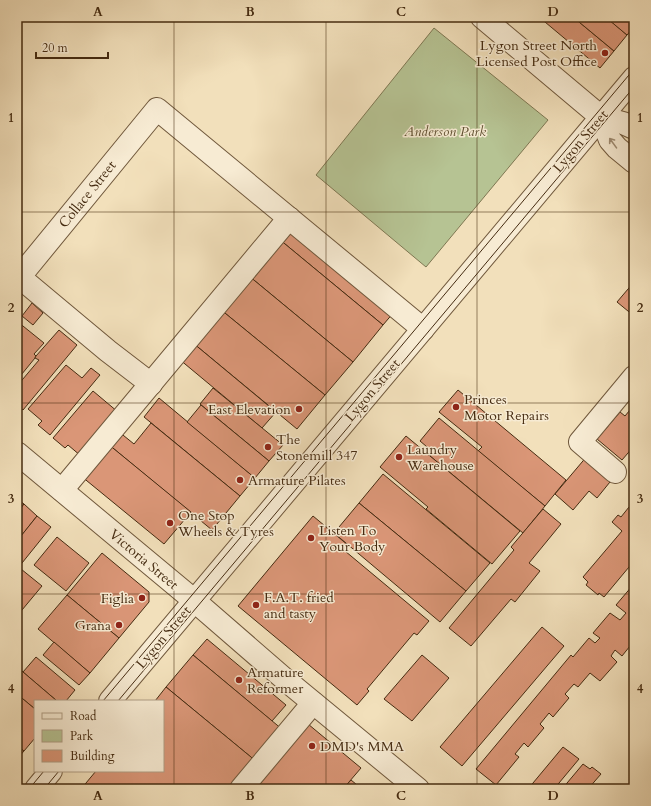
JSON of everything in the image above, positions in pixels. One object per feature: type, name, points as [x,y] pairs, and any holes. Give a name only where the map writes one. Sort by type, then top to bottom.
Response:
[{"type":"street","points":[[487,19],[601,117],[623,123],[634,128]]},
{"type":"street","name":"Lygon Street","points":[[111,700],[634,78]]},
{"type":"street","name":"Collace Street","points":[[18,277],[157,109],[288,218]]},
{"type":"street","points":[[601,117],[610,140],[634,162]]},
{"type":"street","points":[[62,490],[288,218],[423,329]]},
{"type":"street","points":[[18,277],[150,384]]},
{"type":"street","points":[[615,472],[580,442],[634,377]]},
{"type":"street","name":"Victoria Street","points":[[17,453],[313,703],[418,789]]},
{"type":"street","points":[[241,789],[313,703]]},
{"type":"street","points":[[36,789],[50,772]]},
{"type":"green space","name":"Anderson Park","points":[[434,28],[548,120],[426,267],[316,175]]},
{"type":"building","points":[[539,17],[573,17],[614,51],[600,68]]},
{"type":"building","points":[[573,17],[606,17],[627,35],[614,51]]},
{"type":"building","points":[[611,17],[634,17],[634,27],[627,35],[609,20]]},
{"type":"building","points":[[290,226],[394,312],[383,325],[279,239]]},
{"type":"building","points":[[279,239],[383,325],[353,362],[249,276]]},
{"type":"building","points":[[249,276],[353,362],[325,395],[220,309]]},
{"type":"building","points":[[634,282],[634,316],[617,302]]},
{"type":"building","points":[[32,303],[43,313],[33,325],[22,316]]},
{"type":"building","points":[[220,309],[325,395],[297,429],[193,343]]},
{"type":"building","points":[[17,322],[44,343],[34,354],[36,356],[35,358],[17,380]]},
{"type":"building","points":[[59,330],[77,345],[23,410],[17,405],[17,386],[39,360],[35,358],[36,356]]},
{"type":"building","points":[[193,343],[276,412],[262,428],[179,359]]},
{"type":"building","points":[[66,365],[82,378],[91,368],[100,375],[50,435],[38,425],[42,421],[28,409]]},
{"type":"building","points":[[213,388],[283,445],[269,461],[200,404]]},
{"type":"building","points":[[458,390],[566,480],[545,506],[478,451],[482,447],[439,412]]},
{"type":"building","points":[[93,391],[118,412],[81,456],[68,445],[65,448],[53,438]]},
{"type":"building","points":[[159,398],[255,478],[240,496],[144,417]]},
{"type":"building","points":[[201,405],[269,461],[255,478],[187,422]]},
{"type":"building","points":[[634,405],[634,446],[622,460],[597,439],[620,412],[625,416]]},
{"type":"building","points":[[439,418],[545,506],[523,533],[430,456],[433,452],[420,441]]},
{"type":"building","points":[[151,423],[240,496],[212,530],[108,444],[118,431],[134,444]]},
{"type":"building","points":[[406,436],[520,531],[492,564],[426,509],[428,507],[380,467]]},
{"type":"building","points":[[108,444],[191,512],[164,544],[81,476]]},
{"type":"building","points":[[588,455],[614,477],[597,498],[589,491],[573,510],[555,494]]},
{"type":"building","points":[[383,474],[490,563],[466,591],[359,503]]},
{"type":"building","points":[[17,499],[24,504],[17,513]]},
{"type":"building","points":[[359,503],[466,591],[440,622],[334,533]]},
{"type":"building","points":[[24,504],[37,516],[18,540],[17,513]]},
{"type":"building","points":[[629,507],[634,512],[634,561],[604,597],[599,593],[598,595],[586,585],[588,582],[583,577],[622,531],[612,522],[618,515],[621,517]]},
{"type":"building","points":[[543,509],[561,524],[529,563],[540,571],[515,602],[511,599],[471,646],[449,628],[514,550],[511,547]]},
{"type":"building","points":[[37,516],[51,527],[18,568],[20,570],[17,574],[17,541]]},
{"type":"building","points":[[313,516],[349,546],[345,551],[429,621],[417,635],[414,633],[367,689],[369,691],[357,705],[238,606]]},
{"type":"building","points":[[57,537],[89,563],[66,591],[34,565]]},
{"type":"building","points":[[102,553],[149,592],[149,602],[119,638],[67,595]]},
{"type":"building","points":[[21,569],[42,586],[17,616],[17,574]]},
{"type":"building","points":[[633,585],[634,641],[622,656],[615,650],[611,656],[617,662],[600,681],[590,673],[578,687],[574,684],[565,694],[569,698],[553,717],[549,713],[540,724],[544,728],[528,747],[524,743],[515,754],[519,757],[496,785],[476,769],[571,655],[573,657],[589,638],[595,643],[600,638],[593,633],[610,613],[620,620],[626,613],[616,605]]},
{"type":"building","points":[[67,595],[119,638],[90,673],[38,629]]},
{"type":"building","points":[[542,627],[564,646],[462,766],[440,747]]},
{"type":"building","name":"Armature Reformer","points":[[207,639],[286,705],[272,721],[193,655]]},
{"type":"building","points":[[54,642],[90,673],[79,685],[43,655]]},
{"type":"building","points":[[193,655],[283,730],[257,762],[166,687]]},
{"type":"building","points":[[422,655],[449,678],[412,721],[384,699]]},
{"type":"building","points":[[36,657],[75,690],[67,700],[56,700],[23,672]]},
{"type":"building","points":[[21,670],[56,700],[34,700],[34,708],[17,694],[17,675]]},
{"type":"building","points":[[166,687],[257,762],[234,789],[81,789],[95,772],[164,772],[164,700],[156,700]]},
{"type":"building","points":[[17,694],[34,708],[34,739],[24,751],[17,745]]},
{"type":"building","name":"DMD's MMA","points":[[308,724],[361,768],[343,789],[255,789]]},
{"type":"building","points":[[17,745],[24,751],[17,759]]},
{"type":"building","points":[[563,747],[579,759],[554,789],[528,789]]},
{"type":"building","points":[[583,764],[590,769],[592,767],[601,774],[588,789],[562,789]]},
{"type":"building","points":[[351,780],[362,789],[343,789]]},
{"type":"tram line","points":[[104,700],[634,69]]},
{"type":"tram line","points":[[119,700],[634,87]]},
{"type":"tram line","points":[[29,789],[43,772]]},
{"type":"tram line","points":[[44,789],[58,772]]},
{"type":"place","name":"Lygon Street North Licensed Post Office","points":[[605,53]]},
{"type":"place","name":"Princes Motor Repairs","points":[[456,407]]},
{"type":"place","name":"East Elevation","points":[[299,409]]},
{"type":"place","name":"The Stonemill 347","points":[[268,447]]},
{"type":"place","name":"Laundry Warehouse","points":[[399,457]]},
{"type":"place","name":"Armature Pilates","points":[[240,480]]},
{"type":"place","name":"One Stop Wheels & Tyres","points":[[170,523]]},
{"type":"place","name":"Listen To Your Body","points":[[311,538]]},
{"type":"place","name":"Figlia","points":[[142,598]]},
{"type":"place","name":"F.A.T. fried and tasty","points":[[256,605]]},
{"type":"place","name":"Grana","points":[[119,625]]},
{"type":"place","name":"Armature Reformer","points":[[239,680]]},
{"type":"place","name":"DMD's MMA","points":[[312,746]]}]
